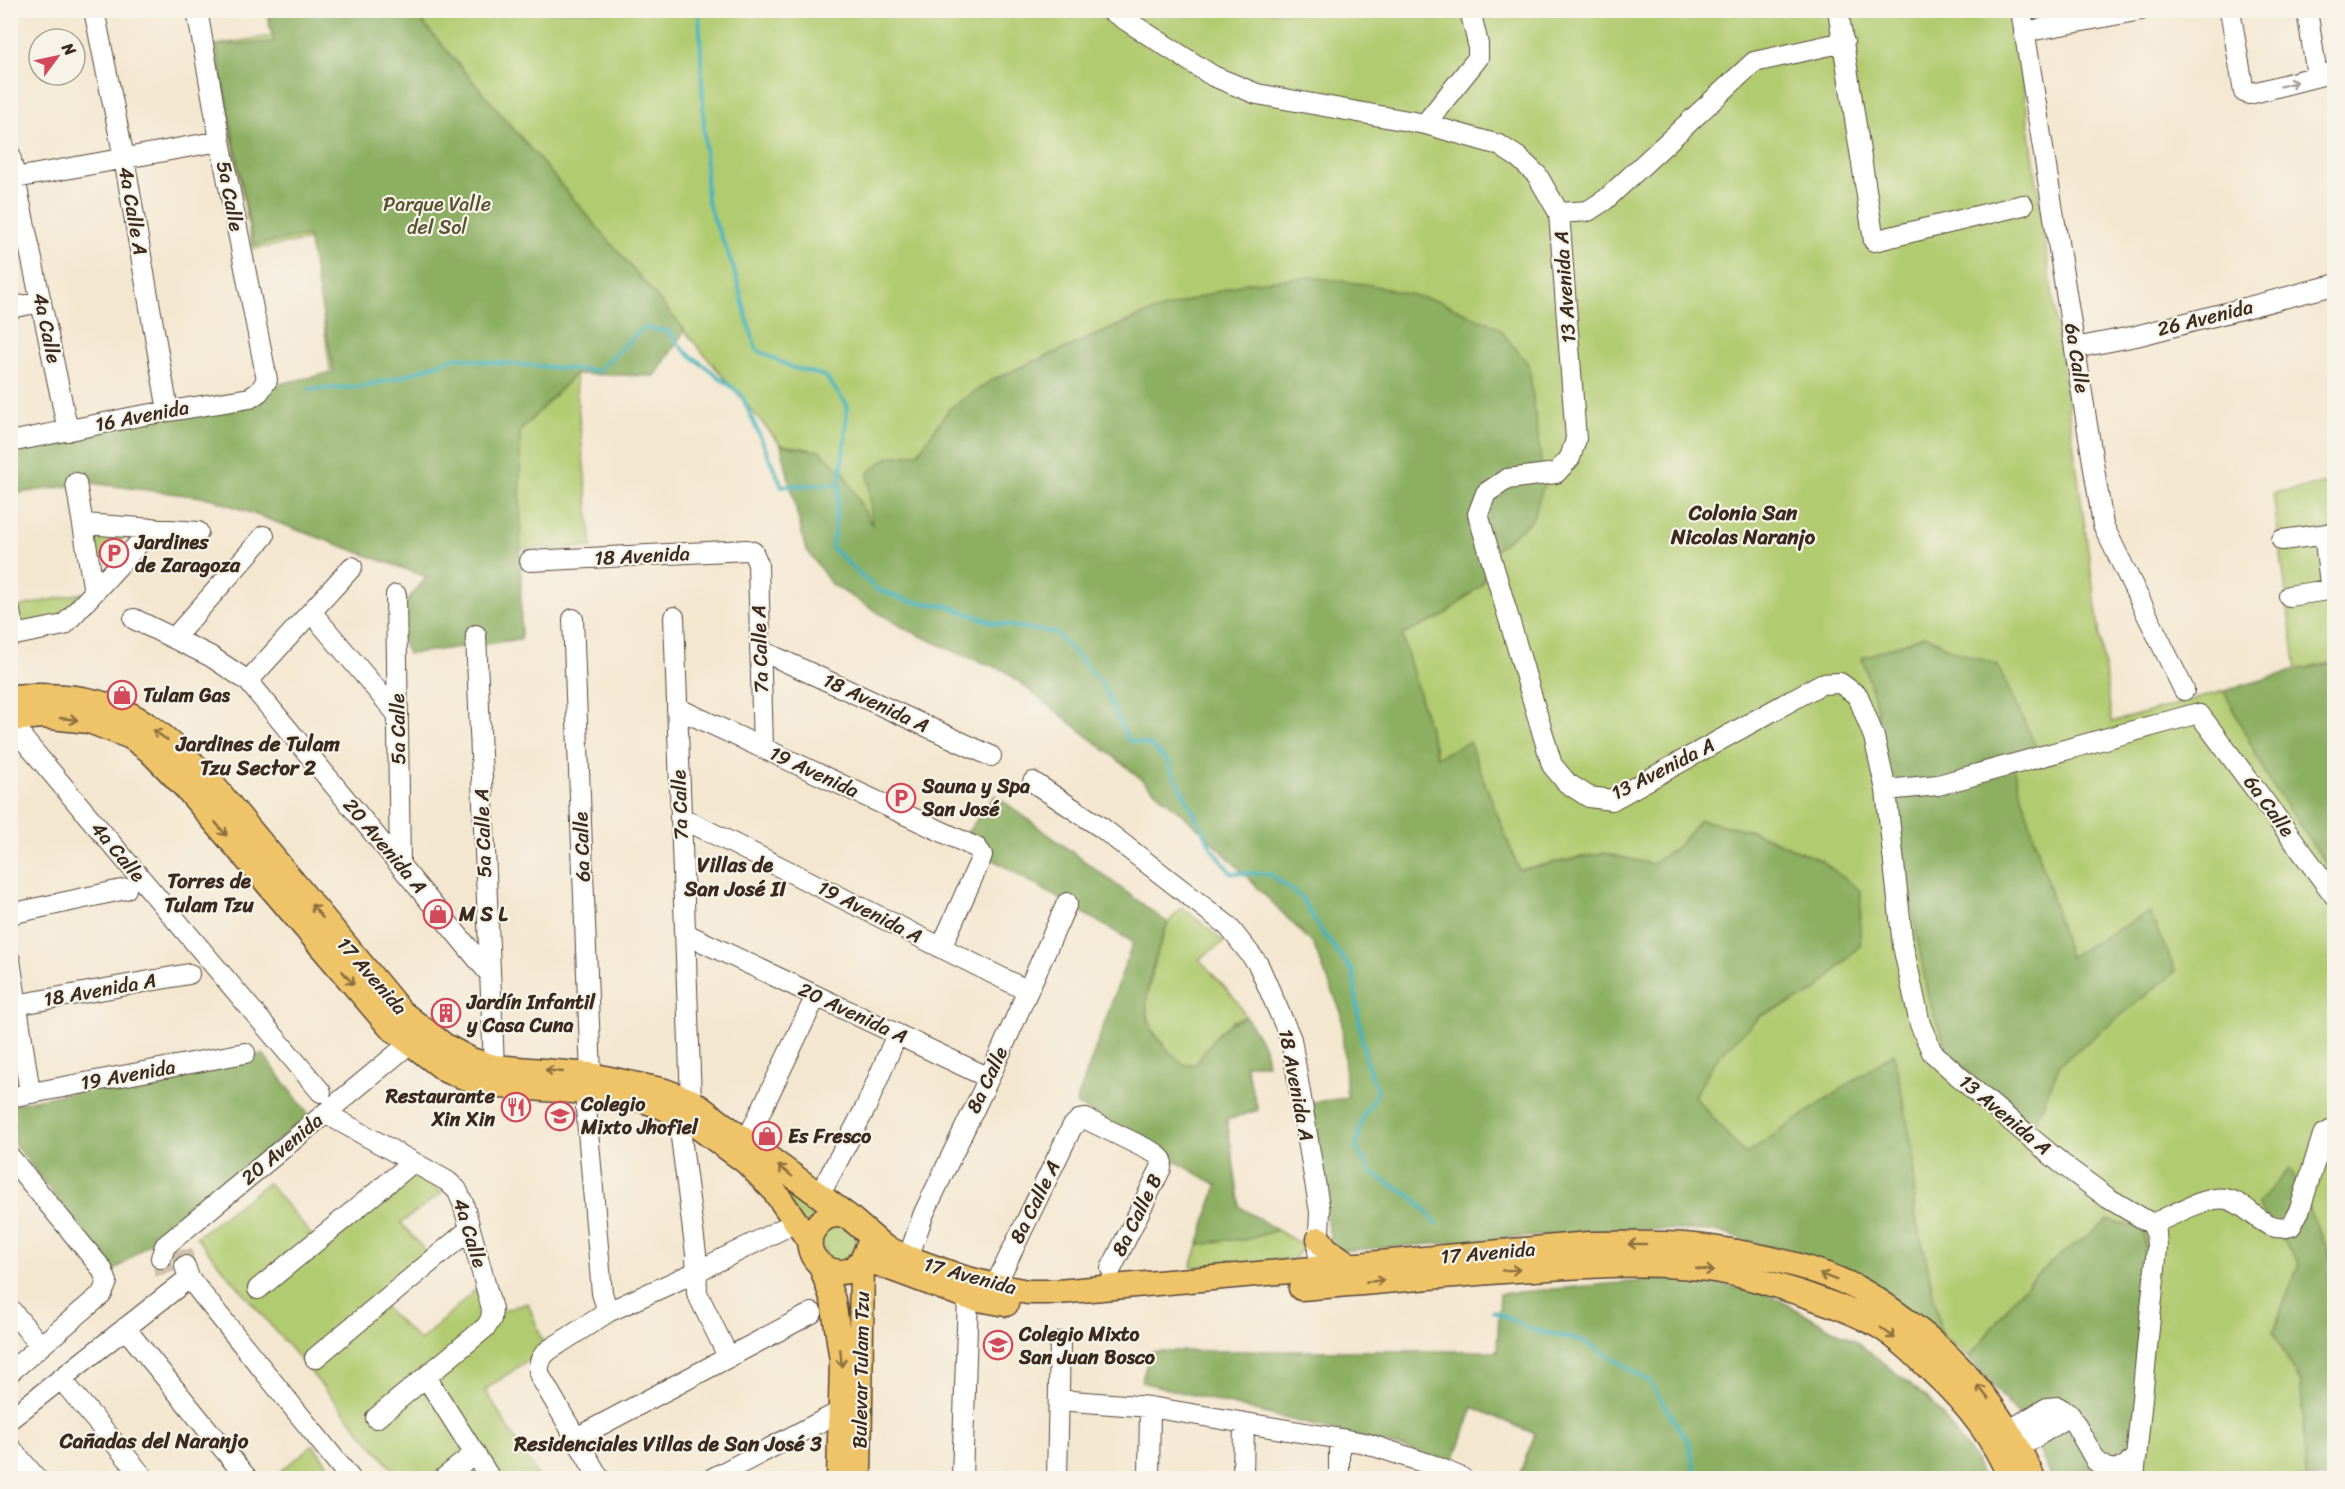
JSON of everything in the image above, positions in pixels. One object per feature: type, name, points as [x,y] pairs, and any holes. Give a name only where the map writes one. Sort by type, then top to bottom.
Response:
[{"type":"main road","name":"17 Avenida","points":[[12,704],[53,695],[90,699],[133,716],[175,745],[208,779],[401,1012],[445,1046],[471,1060],[494,1067],[589,1084],[664,1091],[691,1101],[856,1223],[884,1247],[908,1258],[961,1277],[1028,1292],[1452,1274],[1594,1265],[1650,1266],[1742,1275],[1818,1299],[1879,1326],[1907,1347],[1962,1400],[2033,1479]]},
{"type":"main road","name":"17 Avenida","points":[[12,704],[42,717],[89,721],[131,737],[149,750],[188,789],[390,1027],[409,1044],[447,1071],[487,1085],[589,1084],[640,1099],[690,1120],[745,1161],[773,1189],[810,1242]]},
{"type":"main road","points":[[831,1216],[856,1223],[867,1249],[862,1259],[847,1271],[829,1271],[821,1266],[815,1260],[810,1242],[816,1226],[823,1219],[831,1216]]},
{"type":"main road","points":[[1319,1239],[1331,1254],[1351,1266]]},
{"type":"main road","name":"17 Avenida","points":[[862,1259],[968,1296],[1008,1304],[1060,1306],[1317,1278],[1351,1266],[1589,1244],[1710,1247],[1782,1261],[1857,1288],[1925,1334],[1961,1366],[1987,1397],[2006,1451]]},
{"type":"main road","name":"Bulevar Tulam Tzu","points":[[859,1479],[862,1259]]},
{"type":"main road","name":"Bulevar Tulam Tzu","points":[[821,1266],[833,1300],[842,1361],[839,1479]]},
{"type":"street","name":"4a Calle A","points":[[94,10],[124,158],[168,411]]},
{"type":"street","name":"5a Calle","points":[[197,10],[267,380]]},
{"type":"street","name":"13 Avenida A","points":[[1110,10],[1213,76],[1257,94],[1425,124],[1499,145],[1520,158],[1537,175],[1559,213],[1576,439],[1570,458],[1556,473],[1507,479],[1486,493],[1478,514],[1552,765],[1567,783],[1589,797],[1612,800],[1821,684],[1839,683],[1858,696],[1874,737],[1886,790],[1903,946],[1920,1024],[1932,1052],[2061,1163],[2108,1198],[2152,1224]]},
{"type":"street","points":[[1425,124],[1478,58],[1478,44],[1470,10]]},
{"type":"street","points":[[1838,10],[1874,241],[2023,205]]},
{"type":"street","name":"6a Calle","points":[[2021,10],[2103,525],[2184,690]]},
{"type":"street","points":[[2024,32],[2140,10]]},
{"type":"street","points":[[2230,10],[2244,92],[2249,94],[2326,74],[2307,10]]},
{"type":"street","points":[[1559,213],[1588,211],[1605,200],[1754,62],[1844,42]]},
{"type":"street","points":[[13,178],[220,141]]},
{"type":"street","name":"4a Calle","points":[[10,155],[13,178],[68,430]]},
{"type":"street","name":"26 Avenida","points":[[2075,348],[2136,336],[2334,285]]},
{"type":"street","points":[[10,308],[41,302]]},
{"type":"street","name":"16 Avenida","points":[[10,442],[168,411],[250,399],[259,392],[267,380]]},
{"type":"street","points":[[76,483],[94,592]]},
{"type":"street","points":[[84,524],[198,532]]},
{"type":"street","points":[[10,612],[13,635],[64,625],[153,528]]},
{"type":"street","points":[[2282,540],[2331,533]]},
{"type":"street","points":[[2331,533],[2325,541],[2330,584],[2334,588]]},
{"type":"street","points":[[174,638],[264,536]]},
{"type":"street","name":"18 Avenida","points":[[530,561],[747,550],[753,552]]},
{"type":"street","name":"7a Calle A","points":[[753,552],[758,564],[763,748]]},
{"type":"street","points":[[248,681],[312,614],[352,567]]},
{"type":"street","points":[[2289,596],[2334,588]]},
{"type":"street","name":"5a Calle","points":[[396,595],[400,864]]},
{"type":"street","points":[[312,614],[398,715]]},
{"type":"street","name":"7a Calle","points":[[674,617],[691,1101]]},
{"type":"street","name":"6a Calle","points":[[573,619],[589,1084],[585,1108],[602,1293],[608,1312]]},
{"type":"street","name":"20 Avenida A","points":[[134,620],[210,656],[248,681],[489,973]]},
{"type":"street","name":"5a Calle A","points":[[476,635],[494,1067]]},
{"type":"street","name":"18 Avenida A","points":[[760,650],[991,756]]},
{"type":"street","name":"4a Calle","points":[[12,704],[24,740],[321,1092]]},
{"type":"street","name":"19 Avenida","points":[[677,708],[977,848],[982,855],[941,948]]},
{"type":"street","name":"6a Calle","points":[[1886,790],[1938,785],[2195,714],[2204,717],[2334,896]]},
{"type":"street","name":"18 Avenida A","points":[[1033,782],[1102,828],[1228,926],[1258,964],[1291,1039],[1320,1212],[1317,1278]]},
{"type":"street","name":"19 Avenida A","points":[[680,817],[1028,992]]},
{"type":"street","points":[[10,914],[126,890]]},
{"type":"street","name":"8a Calle","points":[[908,1258],[924,1213],[989,1078],[1067,903]]},
{"type":"street","name":"20 Avenida A","points":[[684,933],[989,1078]]},
{"type":"street","points":[[10,960],[20,1095]]},
{"type":"street","name":"18 Avenida A","points":[[14,1005],[189,974]]},
{"type":"street","points":[[746,1142],[816,996]]},
{"type":"street","points":[[819,1196],[866,1107],[897,1034]]},
{"type":"street","name":"20 Avenida","points":[[166,1274],[163,1248],[184,1257],[325,1113],[409,1044]]},
{"type":"street","name":"19 Avenida","points":[[20,1095],[245,1053]]},
{"type":"street","name":"4a Calle","points":[[325,1113],[447,1181],[457,1190],[464,1203],[492,1309],[491,1319],[486,1327],[426,1377]]},
{"type":"street","name":"8a Calle B","points":[[1078,1120],[1086,1119],[1155,1153],[1162,1160],[1161,1168],[1111,1269]]},
{"type":"street","name":"8a Calle A","points":[[995,1286],[1072,1127],[1078,1120]]},
{"type":"street","points":[[2134,1479],[2157,1248],[2156,1233],[2152,1224],[2208,1201],[2224,1198],[2239,1203],[2273,1227],[2283,1229],[2291,1226],[2300,1209],[2320,1143],[2327,1131],[2334,1129]]},
{"type":"street","points":[[681,1137],[697,1293],[728,1356]]},
{"type":"street","points":[[10,1157],[102,1269],[107,1282],[102,1294],[10,1372]]},
{"type":"street","points":[[258,1289],[406,1168],[411,1161]]},
{"type":"street","points":[[315,1358],[471,1229]]},
{"type":"street","points":[[599,1479],[540,1376],[540,1362],[549,1350],[608,1312],[782,1229]]},
{"type":"street","points":[[10,1419],[125,1328],[166,1274],[184,1257],[350,1479]]},
{"type":"street","points":[[962,1479],[968,1296]]},
{"type":"street","points":[[10,1309],[41,1346]]},
{"type":"street","points":[[576,1438],[812,1312]]},
{"type":"street","points":[[125,1328],[248,1479]]},
{"type":"street","points":[[1057,1479],[1060,1342]]},
{"type":"street","points":[[376,1418],[426,1377],[490,1479]]},
{"type":"street","points":[[61,1379],[144,1479]]},
{"type":"street","points":[[1059,1400],[1150,1407],[1365,1443],[1432,1465],[1462,1479]]},
{"type":"street","points":[[1149,1479],[1150,1407]]},
{"type":"street","points":[[713,1479],[841,1411]]},
{"type":"street","points":[[2006,1451],[2070,1415],[2096,1461],[2110,1470],[2125,1467],[2137,1455]]},
{"type":"street","points":[[1243,1479],[1244,1423]]},
{"type":"street","points":[[1339,1439],[1339,1479]]},
{"type":"street","points":[[10,1447],[36,1479]]},
{"type":"street","points":[[444,1479],[475,1453]]},
{"type":"green space","name":"Parque Valle del Sol","points":[[266,10],[401,11],[459,66],[413,11],[2013,11],[2112,722],[2224,691],[2270,782],[2334,875],[2334,1264],[2290,1169],[2257,1204],[2299,1264],[2273,1332],[2301,1384],[2306,1478],[2134,1478],[2145,1230],[2109,1220],[2059,1256],[2020,1291],[1969,1358],[1941,1334],[1914,1212],[1914,1156],[1745,1155],[1693,1096],[1717,1057],[1760,1016],[1815,992],[1860,945],[1860,891],[1820,860],[1752,831],[1700,820],[1679,845],[1652,864],[1602,853],[1519,870],[1469,743],[1437,757],[1402,635],[1443,616],[1535,417],[1529,365],[1143,315],[994,379],[949,409],[918,454],[889,457],[873,527],[843,472],[820,451],[781,445],[567,192],[425,342],[330,370],[313,240],[253,249],[214,45],[272,36]]},
{"type":"green space","name":"Parque Valle del Sol","points":[[268,11],[413,11],[685,330],[655,376],[575,374],[520,431],[521,639],[408,654],[393,617],[427,577],[210,498],[91,483],[11,494],[10,444],[334,372],[308,236],[253,245],[216,45],[274,42]]},
{"type":"green space","points":[[1311,277],[1371,285],[1441,302],[1498,327],[1529,365],[1544,485],[1532,520],[1494,551],[1481,585],[1443,616],[1402,635],[1437,757],[1469,742],[1519,870],[1603,853],[1652,864],[1679,845],[1700,820],[1752,831],[1820,860],[1861,891],[1860,945],[1815,992],[1760,1016],[1718,1057],[1694,1096],[1745,1155],[1894,1053],[1914,1156],[1914,1212],[1941,1334],[1805,1258],[1716,1231],[1630,1229],[1339,1251],[1331,1240],[1328,1228],[1308,1103],[1347,1098],[1341,1012],[1313,944],[1204,833],[1128,768],[1004,670],[960,654],[904,628],[831,584],[805,547],[781,445],[820,451],[843,472],[872,525],[868,473],[889,457],[918,453],[949,409],[994,379],[1143,315],[1245,283]]},
{"type":"green space","points":[[575,374],[592,547],[520,549],[520,431]]},
{"type":"green space","points":[[2334,482],[2334,663],[2296,670],[2273,493]]},
{"type":"green space","points":[[90,530],[136,533],[131,541],[125,536],[96,564],[103,571],[96,579]]},
{"type":"green space","points":[[82,593],[57,620],[21,628],[17,607]]},
{"type":"green space","points":[[1926,635],[1951,650],[1997,664],[2038,751],[2011,757],[2069,957],[2149,912],[2176,971],[2060,1064],[2034,1126],[1977,1082],[1946,1048],[1928,997],[1875,700],[1862,658]]},
{"type":"green space","points":[[2334,663],[2334,875],[2270,782],[2224,691],[2296,670]]},
{"type":"green space","points":[[995,795],[1168,923],[1150,977],[1148,1019],[1158,1040],[1184,1065],[1196,1064],[1223,1030],[1237,1020],[1246,1017],[1264,1046],[1267,1064],[1245,1064],[1258,1110],[1227,1120],[1240,1207],[1277,1230],[1246,1240],[1224,1240],[1198,1246],[1217,1185],[1076,1104],[1133,942],[961,841]]},
{"type":"green space","points":[[1182,907],[1224,942],[1199,959],[1237,1001],[1246,1017],[1232,1021],[1196,1064],[1184,1065],[1169,1052],[1152,1030],[1145,1003],[1157,954],[1168,923]]},
{"type":"green space","points":[[263,1054],[309,1115],[113,1272],[11,1139],[11,1106],[15,1104]]},
{"type":"green space","points":[[748,1152],[833,1213],[809,1231]]},
{"type":"green space","points":[[2290,1168],[2334,1264],[2334,1478],[2306,1478],[2301,1384],[2273,1332],[2299,1264],[2257,1204]]},
{"type":"green space","points":[[411,1170],[442,1193],[401,1223],[434,1261],[380,1303],[420,1341],[478,1287],[482,1317],[528,1303],[545,1348],[485,1390],[539,1478],[400,1478],[196,1237],[268,1183],[325,1251]]},
{"type":"green space","points":[[2109,1220],[2145,1230],[2134,1478],[2052,1478],[2028,1427],[1969,1358],[2020,1291],[2059,1256]]},
{"type":"green space","points":[[839,1224],[854,1234],[857,1246],[847,1261],[828,1261],[819,1237],[822,1232]]},
{"type":"green space","points":[[1277,1230],[1304,1246],[1294,1259],[1191,1267],[1198,1246],[1224,1240],[1246,1240]]},
{"type":"green space","points":[[1685,1277],[1770,1295],[1858,1343],[1931,1401],[1974,1458],[1982,1478],[1518,1478],[1535,1434],[1473,1407],[1454,1461],[1141,1382],[1151,1351],[1497,1351],[1500,1294]]},
{"type":"green space","points":[[313,1445],[338,1478],[272,1478]]},
{"type":"waterway","points":[[699,10],[707,199],[732,264],[757,350],[791,367],[825,376],[847,405],[832,548],[876,589],[909,601],[948,606],[994,623],[1056,633],[1102,683],[1128,740],[1150,745],[1166,760],[1212,848],[1231,873],[1270,874],[1302,898],[1319,928],[1353,972],[1361,1036],[1368,1068],[1378,1092],[1362,1118],[1356,1147],[1370,1172],[1414,1198],[1437,1224]]},
{"type":"waterway","points":[[310,389],[360,387],[401,377],[457,357],[487,362],[597,371],[643,328],[667,331],[686,352],[741,394],[782,486],[838,484]]},
{"type":"waterway","points":[[1493,1311],[1533,1330],[1584,1341],[1649,1381],[1688,1442],[1697,1478]]},
{"type":"tunnel","points":[[182,1250],[185,1266]]},
{"type":"tunnel","points":[[161,1258],[165,1274]]},
{"type":"place","name":"Jardines de Zaragoza","points":[[114,553]]},
{"type":"place","name":"Tulam Gas","points":[[122,695]]},
{"type":"place","name":"Sauna y Spa San José","points":[[901,798]]},
{"type":"place","name":"M S L","points":[[438,914]]},
{"type":"place","name":"Jardín Infantil y Casa Cuna","points":[[446,1013]]},
{"type":"place","name":"Restaurante Xin Xin","points":[[516,1107]]},
{"type":"place","name":"Colegio Mixto Jhofiel","points":[[560,1116]]},
{"type":"place","name":"Es Fresco","points":[[767,1136]]},
{"type":"place","name":"Colegio Mixto San Juan Bosco","points":[[998,1345]]},
{"type":"district","name":"Colonia San Nicolas Naranjo","points":[[1743,525]]},
{"type":"district","name":"Jardines de Tulam Tzu Sector 2","points":[[258,756]]},
{"type":"district","name":"Villas de San José II","points":[[735,877]]},
{"type":"district","name":"Torres de Tulam Tzu","points":[[209,893]]},
{"type":"district","name":"Cañadas del Naranjo","points":[[154,1441]]},
{"type":"district","name":"Residenciales Villas de San José 3","points":[[668,1444]]}]
